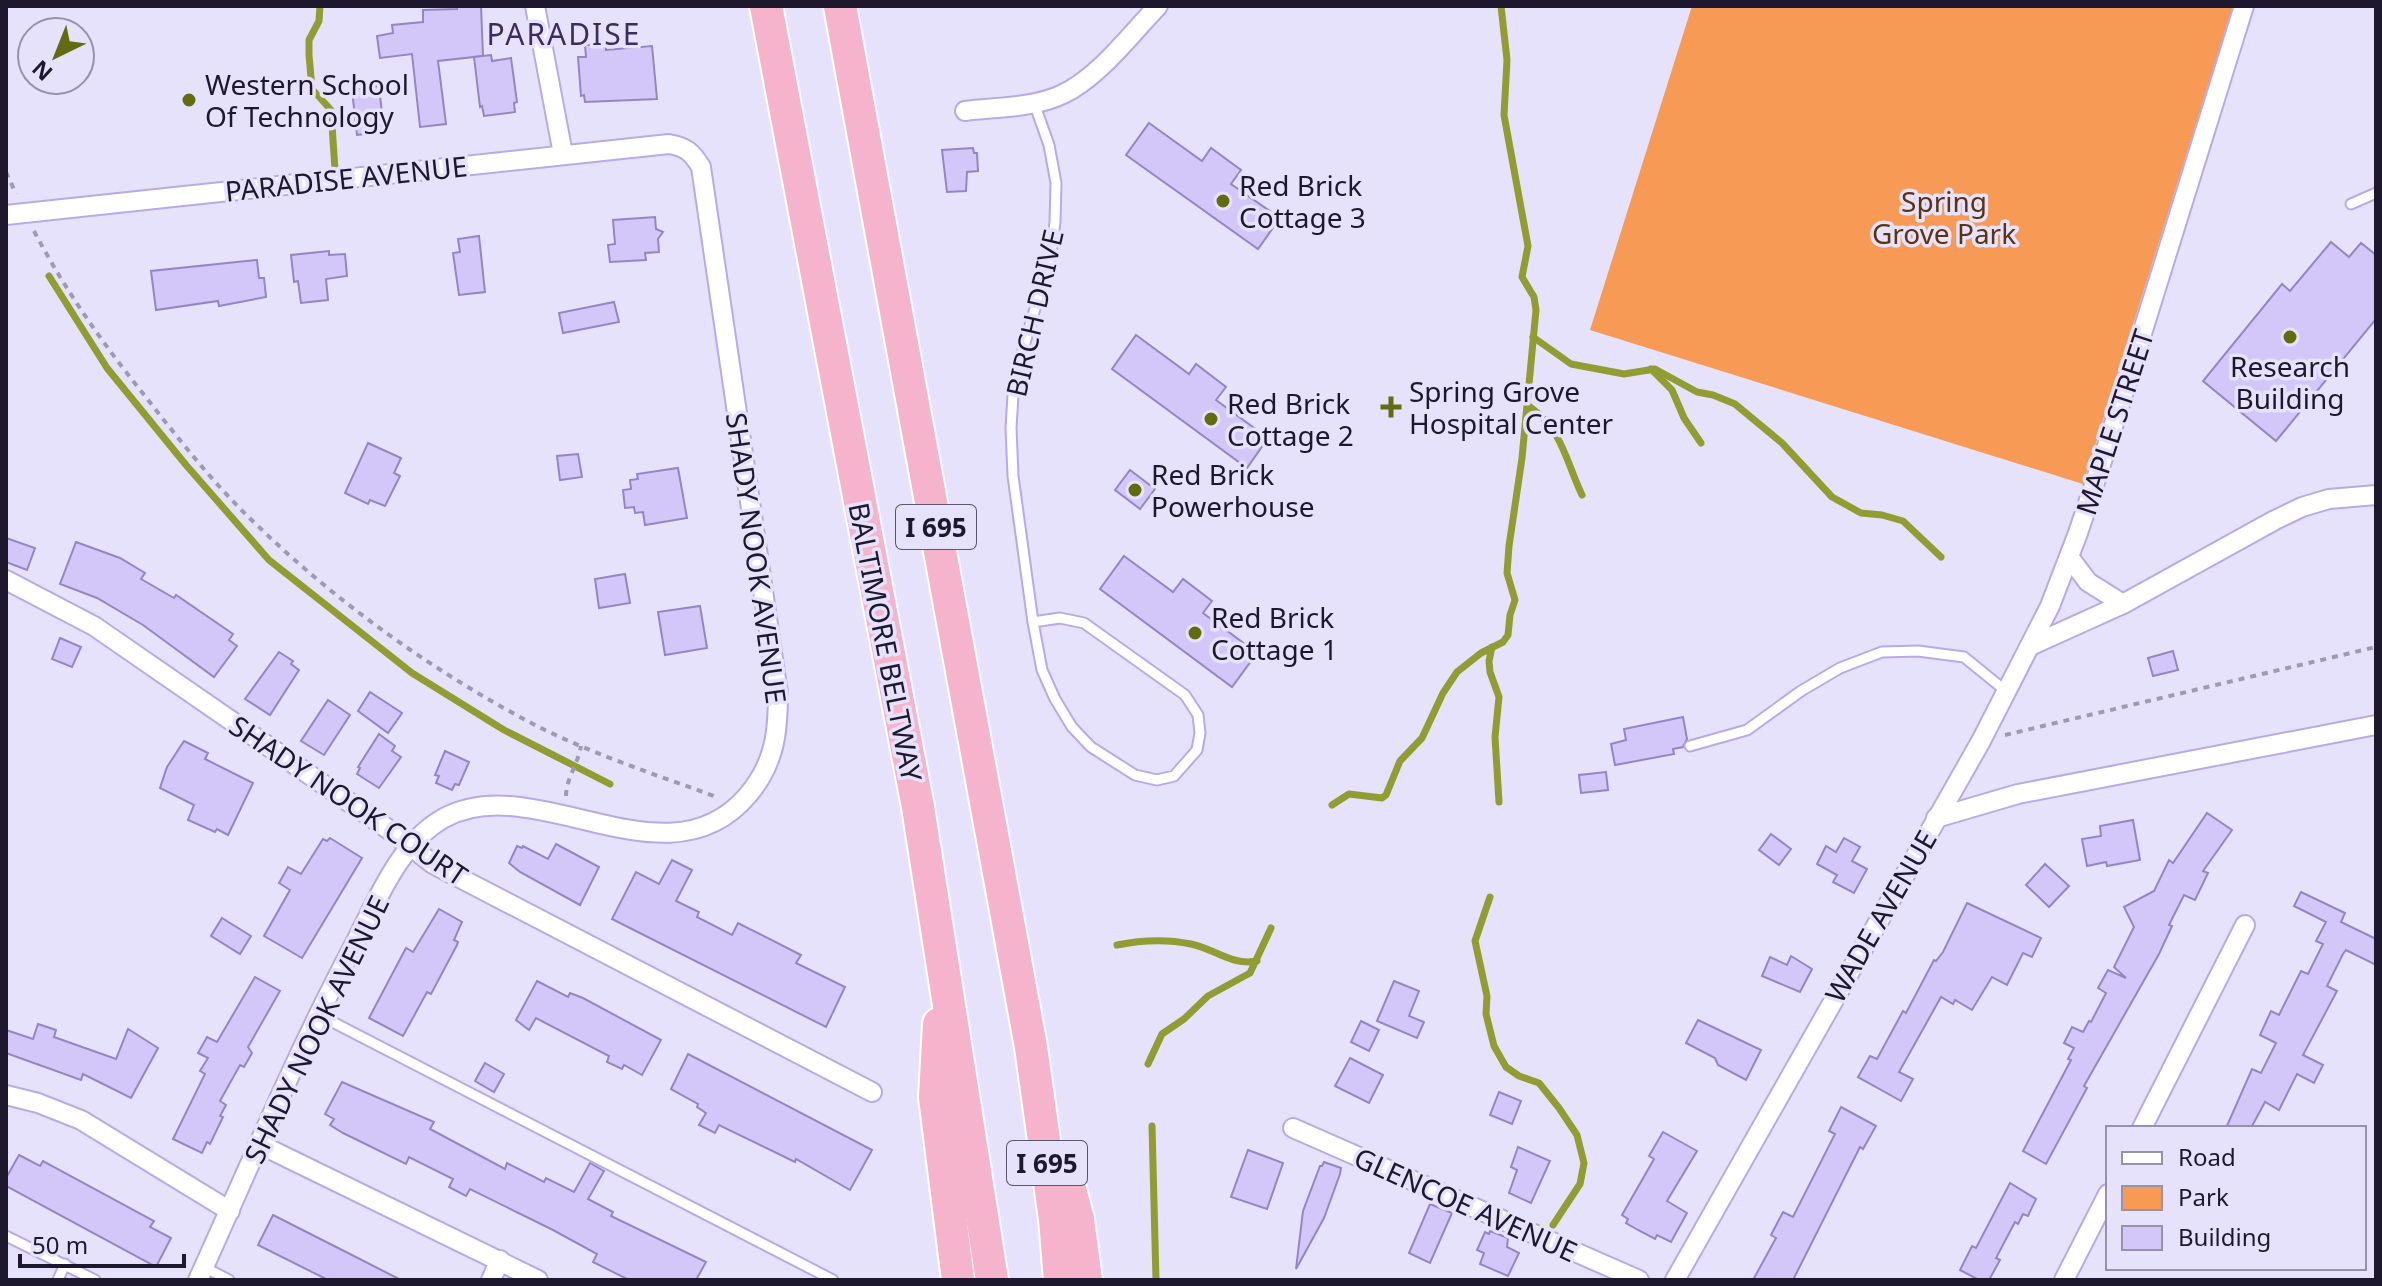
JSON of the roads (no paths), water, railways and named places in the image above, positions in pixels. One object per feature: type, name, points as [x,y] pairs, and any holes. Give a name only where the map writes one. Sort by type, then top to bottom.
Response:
[{"type":"highway","name":"BALTIMORE BELTWAY","points":[[766,6],[918,807],[992,1280]]},
{"type":"highway","name":"I 695","points":[[840,6],[1031,1047],[1055,1219],[1060,1280]]},
{"type":"highway","points":[[943,957],[935,1097],[958,1280]]},
{"type":"highway","points":[[1031,1047],[1078,1219],[1086,1280]]},
{"type":"street","points":[[535,6],[563,154]]},
{"type":"street","points":[[965,111],[1034,103],[1063,94],[1092,73],[1158,6]]},
{"type":"street","name":"MAPLE STREET","points":[[1936,818],[2007,692],[2050,606],[2069,557],[2244,6]]},
{"type":"street","name":"PARADISE AVENUE","points":[[15,214],[563,154],[669,144],[685,147]]},
{"type":"street","name":"SHADY NOOK AVENUE","points":[[201,1274],[317,1014],[390,875],[434,824],[460,810],[487,804],[509,805],[624,829],[659,832],[695,829],[723,818],[739,805],[769,761],[778,729],[778,693],[701,167],[685,147]]},
{"type":"street","points":[[2030,646],[2123,604],[2302,507],[2329,499],[2376,495]]},
{"type":"street","points":[[2069,557],[2088,582],[2123,604]]},
{"type":"street","name":"SHADY NOOK COURT","points":[[6,580],[94,626],[433,864],[872,1092]]},
{"type":"street","name":"WADE AVENUE","points":[[1675,1280],[1936,818],[2018,794],[2376,725]]},
{"type":"street","points":[[2143,1126],[2245,925]]},
{"type":"street","points":[[6,1095],[38,1103],[81,1120],[230,1211]]},
{"type":"street","name":"GLENCOE AVENUE","points":[[1293,1128],[1639,1280]]},
{"type":"street","points":[[259,1144],[538,1280]]},
{"type":"street","points":[[2064,1280],[2106,1198]]},
{"type":"street","points":[[491,1280],[500,1260]]},
{"type":"lane","name":"BIRCH DRIVE","points":[[1033,622],[1060,618],[1084,623],[1185,695],[1198,715],[1200,733],[1197,750],[1174,776],[1157,780],[1135,775],[1091,747],[1072,727],[1042,670],[1033,622],[1013,476],[1011,428],[1013,395],[1051,254],[1055,222],[1056,183],[1049,145],[1034,103]]},
{"type":"lane","points":[[2351,204],[2376,193]]},
{"type":"lane","points":[[1690,746],[1747,730],[1801,691],[1840,668],[1882,652],[1918,651],[1964,657],[2007,692]]},
{"type":"lane","points":[[317,1014],[833,1280]]},
{"type":"lane","points":[[6,1236],[95,1280]]},
{"type":"lane","points":[[58,1280],[65,1264]]},
{"type":"lane","points":[[201,1274],[229,1280]]},
{"type":"waterway","points":[[320,6],[319,21],[309,40],[312,89],[331,110],[335,170]]},
{"type":"waterway","points":[[1332,805],[1349,794],[1382,798],[1386,795],[1400,761],[1422,738],[1443,693],[1457,672],[1481,653],[1503,642],[1508,635],[1515,600],[1507,573],[1509,546],[1522,458],[1536,310],[1534,297],[1522,277],[1528,246],[1504,115],[1507,60],[1501,6]]},
{"type":"waterway","points":[[49,276],[107,368],[269,560],[412,673],[504,730],[610,784]]},
{"type":"waterway","points":[[1533,337],[1571,364],[1624,374],[1655,369],[1697,392],[1735,404],[1782,443],[1832,497],[1861,513],[1903,521],[1941,557]]},
{"type":"waterway","points":[[1651,369],[1672,390],[1684,418],[1701,443]]},
{"type":"waterway","points":[[1529,406],[1549,425],[1562,446],[1582,495]]},
{"type":"waterway","points":[[1492,647],[1490,672],[1499,697],[1495,737],[1499,802]]},
{"type":"waterway","points":[[1490,897],[1475,941],[1494,1046],[1506,1067],[1519,1076],[1539,1083],[1559,1108],[1577,1135],[1584,1163],[1580,1184],[1553,1225]]},
{"type":"waterway","points":[[1148,1064],[1162,1034],[1184,1019],[1208,996],[1250,973],[1271,928]]},
{"type":"waterway","points":[[1117,945],[1173,941],[1200,946],[1240,961],[1257,961]]},
{"type":"waterway","points":[[1152,1126],[1156,1280]]},
{"type":"place","name":"Western School Of Technology","points":[[189,100]]},
{"type":"place","name":"Red Brick Cottage 3","points":[[1223,201]]},
{"type":"place","name":"Research Building","points":[[2290,337]]},
{"type":"place","name":"Spring Grove Hospital Center","points":[[1391,407]]},
{"type":"place","name":"Red Brick Cottage 2","points":[[1211,419]]},
{"type":"place","name":"Red Brick Powerhouse","points":[[1135,490]]},
{"type":"place","name":"Red Brick Cottage 1","points":[[1195,633]]},
{"type":"district","name":"PARADISE","points":[[564,33]]},
{"type":"park label","name":"Spring Grove Park","points":[[1944,217]]}]
